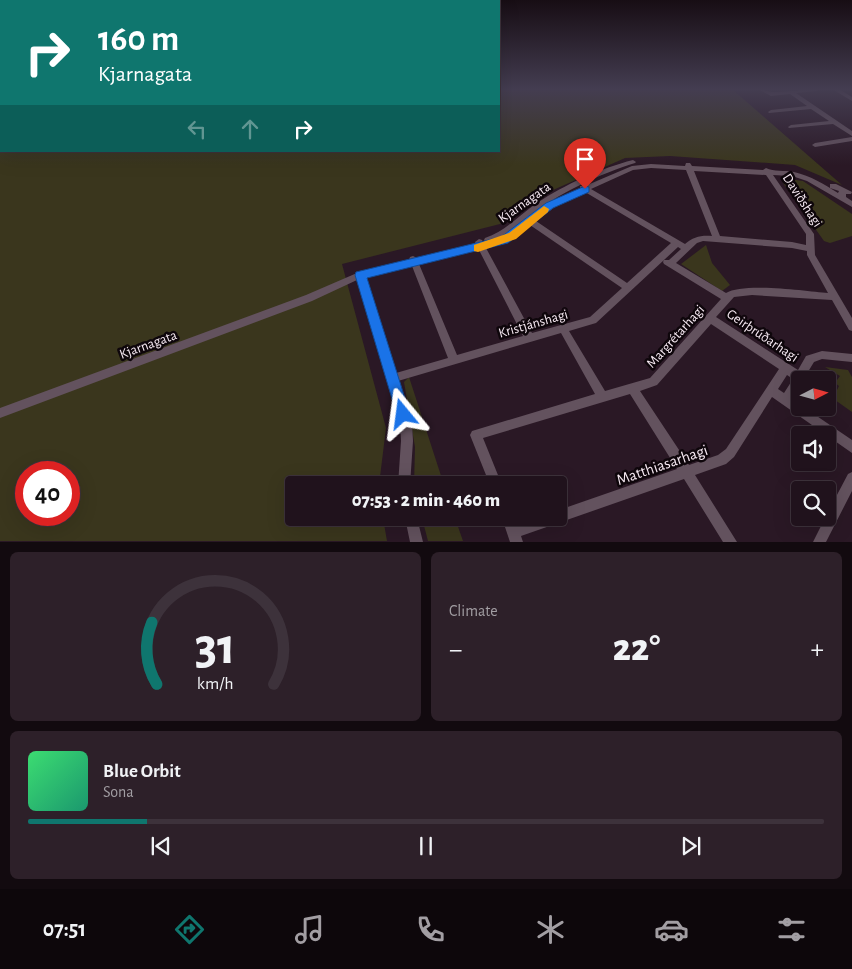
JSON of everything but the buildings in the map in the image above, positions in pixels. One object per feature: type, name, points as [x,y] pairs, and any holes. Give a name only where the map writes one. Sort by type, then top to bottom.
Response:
[{"type":"street","points":[[823,114],[852,134]]},
{"type":"street","points":[[791,127],[834,122]]},
{"type":"street","points":[[816,145],[852,139]]},
{"type":"street","name":"Kjarnagata","points":[[0,413],[309,298],[360,275],[512,236],[527,220],[582,187],[640,166],[689,166],[766,170],[805,177],[847,194],[852,204]]},
{"type":"street","points":[[689,166],[717,239]]},
{"type":"street","name":"Daviðshagi","points":[[766,170],[810,234],[812,242],[809,249],[852,327]]},
{"type":"street","points":[[582,187],[686,248]]},
{"type":"street","points":[[527,220],[628,288]]},
{"type":"street","points":[[661,258],[670,264],[686,248],[699,239],[792,245],[809,249]]},
{"type":"street","name":"Kristjánshagi","points":[[393,378],[593,320],[677,243]]},
{"type":"street","points":[[480,244],[530,339]]},
{"type":"street","points":[[414,260],[454,360]]},
{"type":"street","name":"Geirþrúðarhagi","points":[[670,264],[727,298]]},
{"type":"street","points":[[360,275],[393,378],[407,433],[405,476]]},
{"type":"street","points":[[727,298],[731,294],[752,290],[834,297]]},
{"type":"street","name":"Margrétarhagi","points":[[476,435],[652,382],[727,298]]},
{"type":"street","name":"Geirþrúðarhagi","points":[[710,318],[791,372]]},
{"type":"street","points":[[563,330],[603,397]]},
{"type":"street","points":[[802,371],[808,361],[813,357],[822,355],[852,358]]},
{"type":"street","name":"Matthiasarhagi","points":[[567,514],[687,473],[726,457],[785,368]]},
{"type":"street","points":[[632,388],[731,542]]},
{"type":"street","points":[[771,390],[852,447]]},
{"type":"street","points":[[786,400],[791,391]]},
{"type":"street","points":[[476,435],[492,476]]},
{"type":"street","points":[[819,542],[852,478]]},
{"type":"street","points":[[412,526],[417,542]]},
{"type":"street","name":"Matthiasarhagi","points":[[515,537],[538,526]]},
{"type":"shaded area","points":[[500,114],[761,114],[842,185],[795,165],[670,156],[625,158],[544,194],[500,224],[342,264],[386,428],[380,476],[285,476],[285,526],[384,526],[387,541],[0,541],[0,152],[500,152]]},
{"type":"shaded area","points":[[782,178],[803,181],[852,214],[852,236],[830,243],[824,241],[783,183]]},
{"type":"shaded area","points":[[706,245],[712,263],[730,285],[722,291],[681,264]]},
{"type":"shaded area","points":[[825,367],[848,370],[852,377],[852,412],[836,401],[836,392],[839,386],[836,382],[840,376],[836,374],[836,371]]},
{"type":"shaded area","points":[[409,377],[441,476],[414,476],[415,447],[404,382]]},
{"type":"shaded area","points":[[424,526],[458,526],[463,541],[428,541]]},
{"type":"slow traffic","points":[[478,248],[512,236],[544,209]]},
{"type":"route","points":[[403,414],[360,275],[482,247],[504,240],[512,236],[550,205],[585,189]]}]
